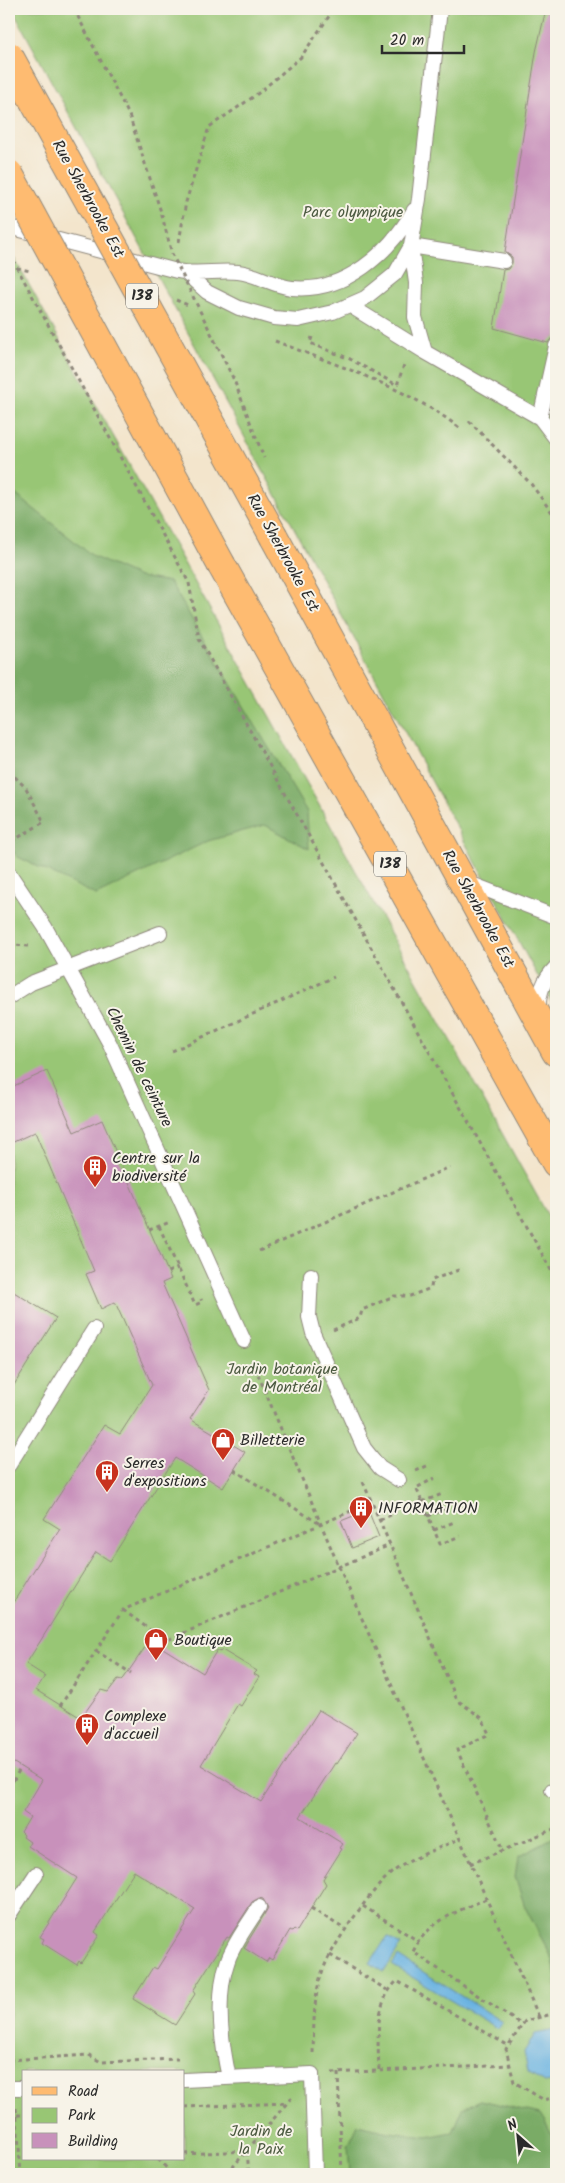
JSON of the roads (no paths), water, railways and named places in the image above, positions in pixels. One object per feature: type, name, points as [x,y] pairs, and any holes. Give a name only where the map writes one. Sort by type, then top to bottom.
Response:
[{"type":"main road","name":"Rue Sherbrooke Est","points":[[9,56],[556,1052]]},
{"type":"main road","name":"138","points":[[9,174],[222,566],[556,1163]]},
{"type":"lane","points":[[425,352],[415,317],[416,283],[411,246],[419,202],[440,9]]},
{"type":"lane","points":[[9,227],[186,273],[239,272],[291,288],[315,288],[348,277],[382,253],[405,226],[419,202]]},
{"type":"lane","points":[[411,246],[504,261]]},
{"type":"lane","points":[[186,273],[206,292],[239,308],[274,318],[298,320],[332,312],[365,298],[395,274],[411,246]]},
{"type":"lane","points":[[349,305],[425,352],[540,418],[556,439]]},
{"type":"lane","points":[[540,418],[556,346]]},
{"type":"lane","name":"Chemin de ceinture","points":[[9,873],[69,968],[110,1044],[244,1341]]},
{"type":"lane","points":[[461,880],[556,916]]},
{"type":"lane","points":[[9,997],[31,983],[160,933]]},
{"type":"lane","points":[[537,1016],[538,997],[544,981],[556,967]]},
{"type":"lane","points":[[311,1275],[309,1317],[315,1338],[364,1448],[380,1468],[407,1478]]},
{"type":"lane","points":[[9,1465],[94,1329]]},
{"type":"lane","points":[[9,1915],[36,1874]]},
{"type":"lane","points":[[229,2078],[221,2038],[222,1993],[228,1960],[259,1907]]},
{"type":"lane","points":[[185,2080],[312,2074],[315,2174]]},
{"type":"lane","points":[[9,2088],[22,2088]]},
{"type":"water","points":[[387,1937],[401,1945],[384,1972],[370,1963]]},
{"type":"water","points":[[398,1956],[502,2022],[498,2029],[392,1965]]},
{"type":"water","points":[[555,2030],[556,2081],[545,2083],[528,2072],[524,2052],[535,2034]]},
{"type":"place","name":"Centre sur la biodiversité","points":[[95,1188]]},
{"type":"place","name":"Billetterie","points":[[223,1461]]},
{"type":"place","name":"Serres d'expositions","points":[[107,1493]]},
{"type":"place","name":"INFORMATION","points":[[361,1529]]},
{"type":"place","name":"Boutique","points":[[156,1661]]},
{"type":"place","name":"Complexe d'accueil","points":[[87,1746]]},
{"type":"park label","name":"Parc olympique","points":[[353,212]]},
{"type":"park label","name":"Jardin botanique de Montréal","points":[[282,1378]]},
{"type":"park label","name":"Jardin de la Paix","points":[[261,2140]]}]
